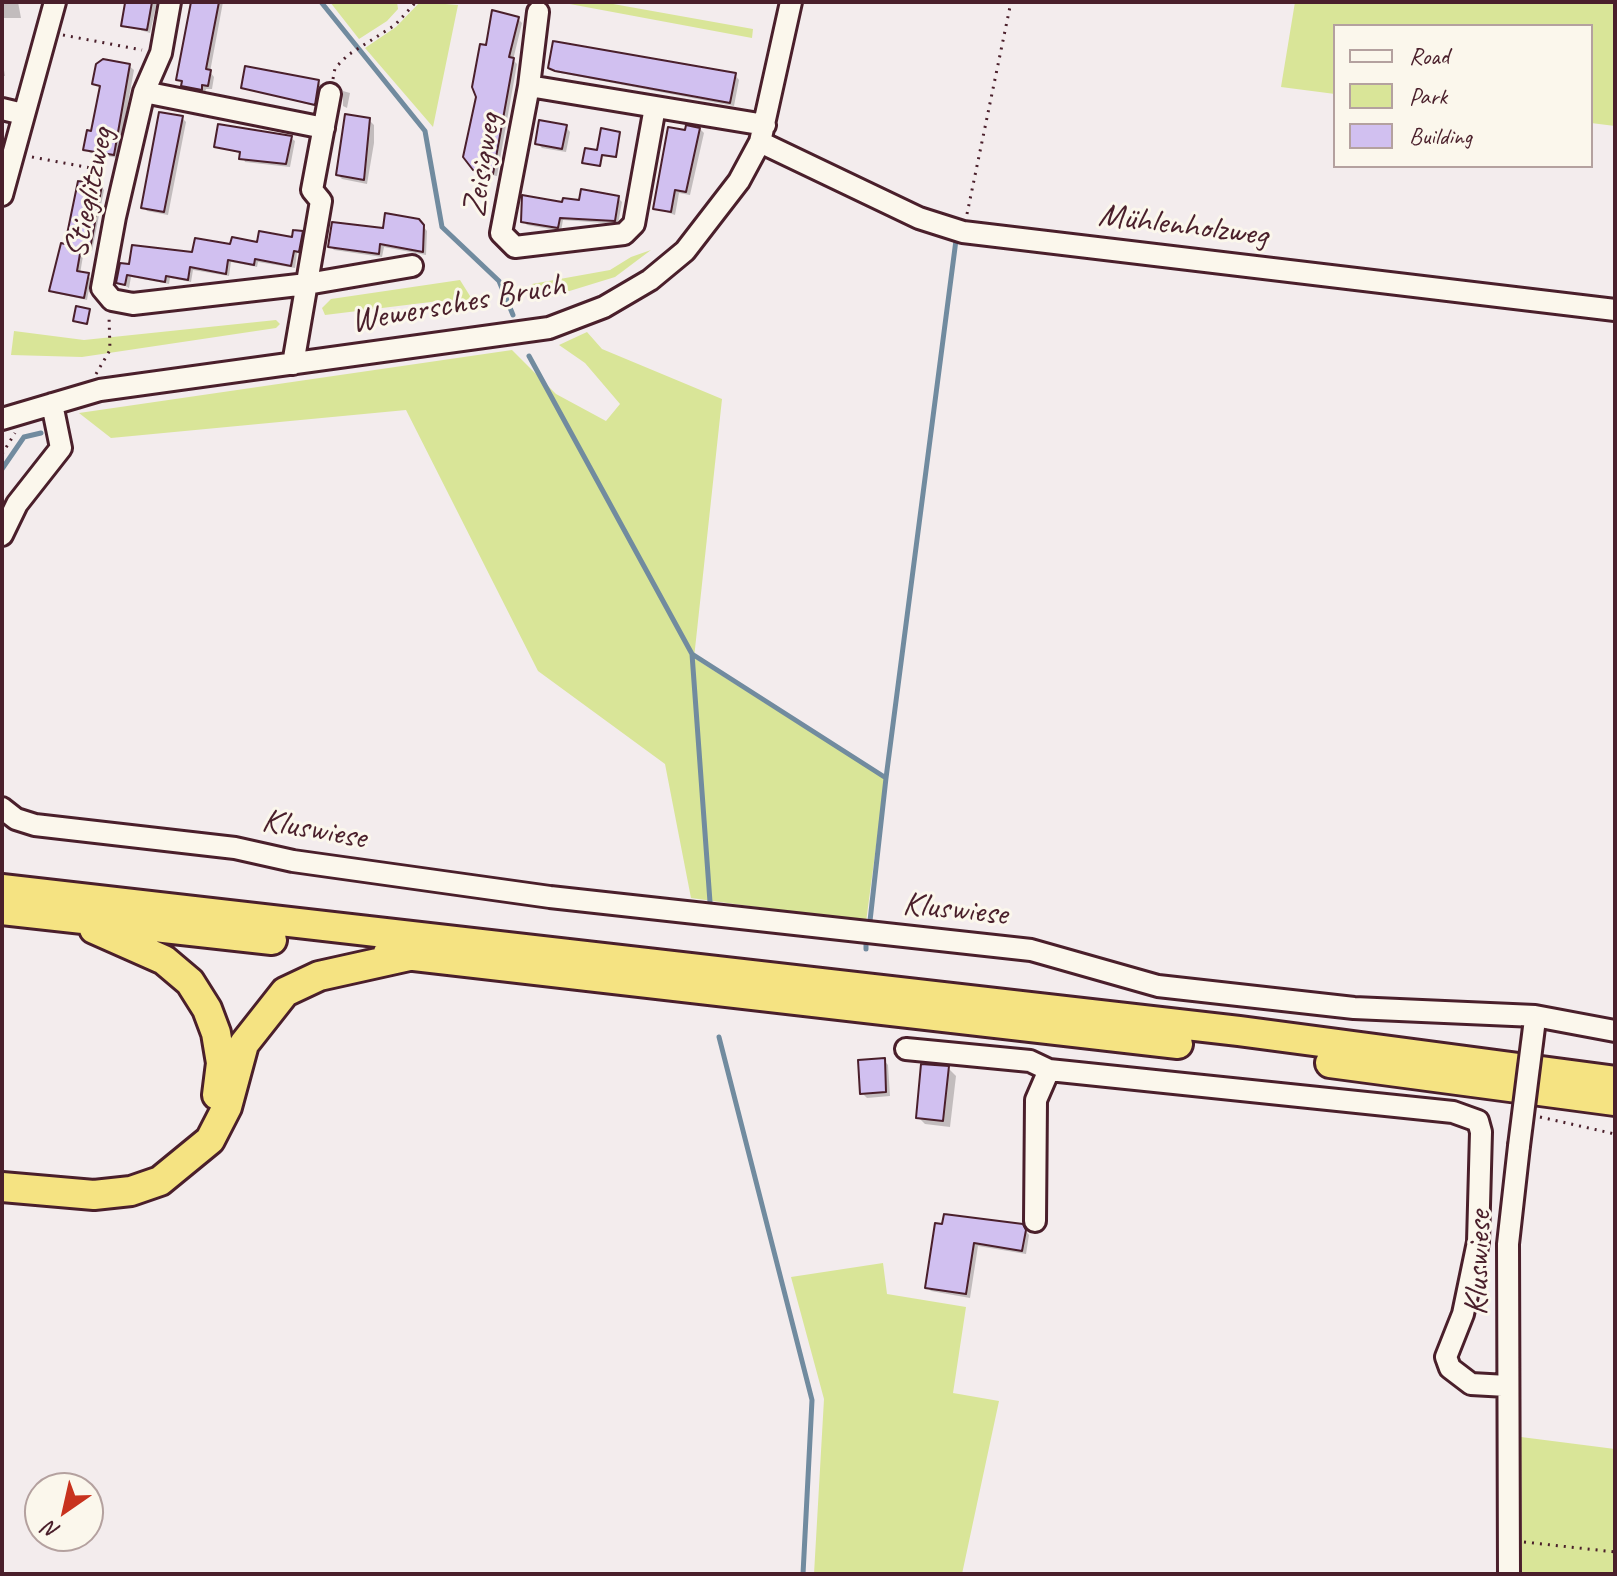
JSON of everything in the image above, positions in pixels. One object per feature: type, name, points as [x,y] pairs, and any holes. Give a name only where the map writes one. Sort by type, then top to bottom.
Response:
[{"type":"highway","points":[[2,889],[1239,1031],[1615,1081]]},
{"type":"highway","points":[[2,910],[1238,1051],[1615,1101]]},
{"type":"highway","points":[[2,1170],[94,1181],[138,1178],[180,1154],[203,1129],[216,1098],[221,1063],[216,1033],[207,1009],[190,982],[164,960],[68,918]]},
{"type":"highway","points":[[2,1187],[94,1195],[131,1191],[160,1181],[210,1140],[227,1107],[244,1044],[285,992],[319,976],[409,955]]},
{"type":"street","points":[[2,195],[55,2]]},
{"type":"street","name":"Stieglitzweg","points":[[170,2],[161,53],[144,92],[102,288],[112,300],[133,304],[307,284],[412,266]]},
{"type":"street","name":"Wewersches Bruch","points":[[2,419],[92,392],[549,328],[604,307],[650,280],[685,251],[721,207],[763,134],[791,2]]},
{"type":"street","name":"Zeisigweg","points":[[538,12],[529,86],[501,233],[515,247],[624,234],[634,224],[655,107]]},
{"type":"street","name":"Zeisigweg","points":[[529,86],[655,107],[763,134]]},
{"type":"street","name":"Stieglitzweg","points":[[144,92],[324,128]]},
{"type":"street","points":[[293,364],[321,201],[312,190],[330,94]]},
{"type":"street","points":[[2,109],[23,114]]},
{"type":"street","name":"Mühlenholzweg","points":[[763,134],[919,218],[963,232],[1615,310]]},
{"type":"street","points":[[2,535],[17,504],[61,448],[52,404]]},
{"type":"street","name":"Kluswiese","points":[[2,808],[16,819],[35,825],[235,848],[293,861],[535,895],[1031,950],[1158,986],[1354,1008],[1534,1022],[1508,1244],[1509,1574]]},
{"type":"street","points":[[1534,1022],[1615,1031]]},
{"type":"street","name":"Kluswiese","points":[[906,1049],[1030,1061],[1049,1070],[1453,1112],[1478,1121],[1481,1132],[1478,1242],[1463,1314],[1446,1357],[1450,1368],[1471,1384],[1507,1386]]},
{"type":"street","points":[[1035,1221],[1036,1100],[1049,1070]]},
{"type":"path","points":[[330,94],[335,68],[360,46],[395,25],[416,2]]},
{"type":"path","points":[[963,232],[1011,2]]},
{"type":"path","points":[[47,29],[74,38],[161,53]]},
{"type":"path","points":[[9,168],[18,170],[22,155],[126,175]]},
{"type":"path","points":[[92,392],[91,382],[110,350],[112,300]]},
{"type":"path","points":[[1534,1115],[1615,1134]]},
{"type":"path","points":[[1509,1540],[1615,1552]]},
{"type":"green space","points":[[330,2],[397,2],[398,9],[387,21],[359,39]]},
{"type":"green space","points":[[420,2],[458,5],[433,127],[365,48],[396,27]]},
{"type":"green space","points":[[559,2],[602,2],[753,29],[752,38]]},
{"type":"green space","points":[[1295,2],[1615,2],[1615,126],[1593,123],[1593,24],[1333,24],[1333,94],[1281,87]]},
{"type":"green space","points":[[651,250],[615,277],[537,301],[532,284],[610,270],[631,257]]},
{"type":"green space","points":[[460,280],[475,304],[439,301],[325,315],[322,308],[331,299]]},
{"type":"green space","points":[[276,320],[280,324],[276,328],[82,357],[11,355],[14,331],[84,340]]},
{"type":"green space","points":[[587,332],[602,349],[722,399],[694,658],[885,779],[866,922],[691,898],[665,764],[538,671],[406,410],[111,438],[79,413],[512,350],[556,394],[606,421],[620,404],[585,363],[559,345]]},
{"type":"green space","points":[[883,1263],[887,1294],[966,1307],[953,1393],[999,1401],[962,1574],[814,1574],[824,1399],[791,1277]]},
{"type":"green space","points":[[1521,1437],[1615,1449],[1615,1574],[1522,1574]]},
{"type":"building","points":[[152,2],[147,30],[121,26],[125,3]]},
{"type":"building","points":[[191,2],[219,2],[206,69],[211,70],[208,86],[202,85],[202,90],[181,86],[182,81],[176,80]]},
{"type":"building","points":[[492,10],[519,17],[509,57],[514,58],[493,174],[473,170],[463,157],[476,97],[472,87],[480,44],[486,45]]},
{"type":"building","points":[[553,41],[736,73],[730,103],[555,71],[548,68]]},
{"type":"building","points":[[103,59],[130,64],[114,155],[83,150],[87,130],[91,131],[100,86],[92,84],[96,64]]},
{"type":"building","points":[[245,66],[319,80],[315,105],[241,88]]},
{"type":"building","points":[[159,112],[183,116],[164,212],[141,208]]},
{"type":"building","points":[[345,114],[370,118],[364,180],[336,175]]},
{"type":"building","points":[[539,120],[567,125],[562,149],[535,144]]},
{"type":"building","points":[[218,124],[292,136],[286,164],[239,159],[240,152],[214,147]]},
{"type":"building","points":[[686,125],[700,128],[686,192],[675,190],[671,212],[653,209],[668,127],[685,130]]},
{"type":"building","points":[[601,128],[620,132],[616,157],[602,155],[600,166],[582,163],[585,148],[597,150]]},
{"type":"building","points":[[78,181],[102,185],[90,249],[81,248],[77,271],[89,273],[84,298],[49,291],[61,243],[65,244]]},
{"type":"building","points":[[581,189],[619,196],[615,221],[560,218],[558,228],[521,222],[522,195],[562,202],[563,198],[579,200]]},
{"type":"building","points":[[385,213],[419,219],[424,225],[423,252],[380,244],[379,254],[328,247],[332,222],[383,228]]},
{"type":"building","points":[[293,230],[303,231],[299,252],[294,251],[291,266],[255,259],[254,265],[228,260],[226,274],[190,267],[188,280],[166,276],[165,282],[127,275],[125,285],[116,283],[120,263],[129,264],[132,245],[192,252],[195,238],[230,244],[232,237],[257,242],[259,231],[292,237]]},
{"type":"building","points":[[76,306],[90,309],[87,324],[73,321]]},
{"type":"building","points":[[885,1058],[886,1092],[860,1094],[858,1060]]},
{"type":"building","points":[[921,1064],[949,1066],[943,1121],[916,1118]]},
{"type":"building","points":[[944,1214],[1023,1224],[1026,1230],[1022,1251],[974,1243],[966,1294],[925,1288],[935,1223],[942,1224]]},
{"type":"waterway","points":[[321,2],[425,131],[442,227],[499,281],[513,315]]},
{"type":"waterway","points":[[886,778],[956,240]]},
{"type":"waterway","points":[[529,356],[692,654],[710,902]]},
{"type":"waterway","points":[[2,469],[24,437],[41,433]]},
{"type":"waterway","points":[[692,654],[886,778],[870,921]]},
{"type":"waterway","points":[[866,939],[866,949]]},
{"type":"waterway","points":[[719,1037],[812,1400],[803,1574]]}]
